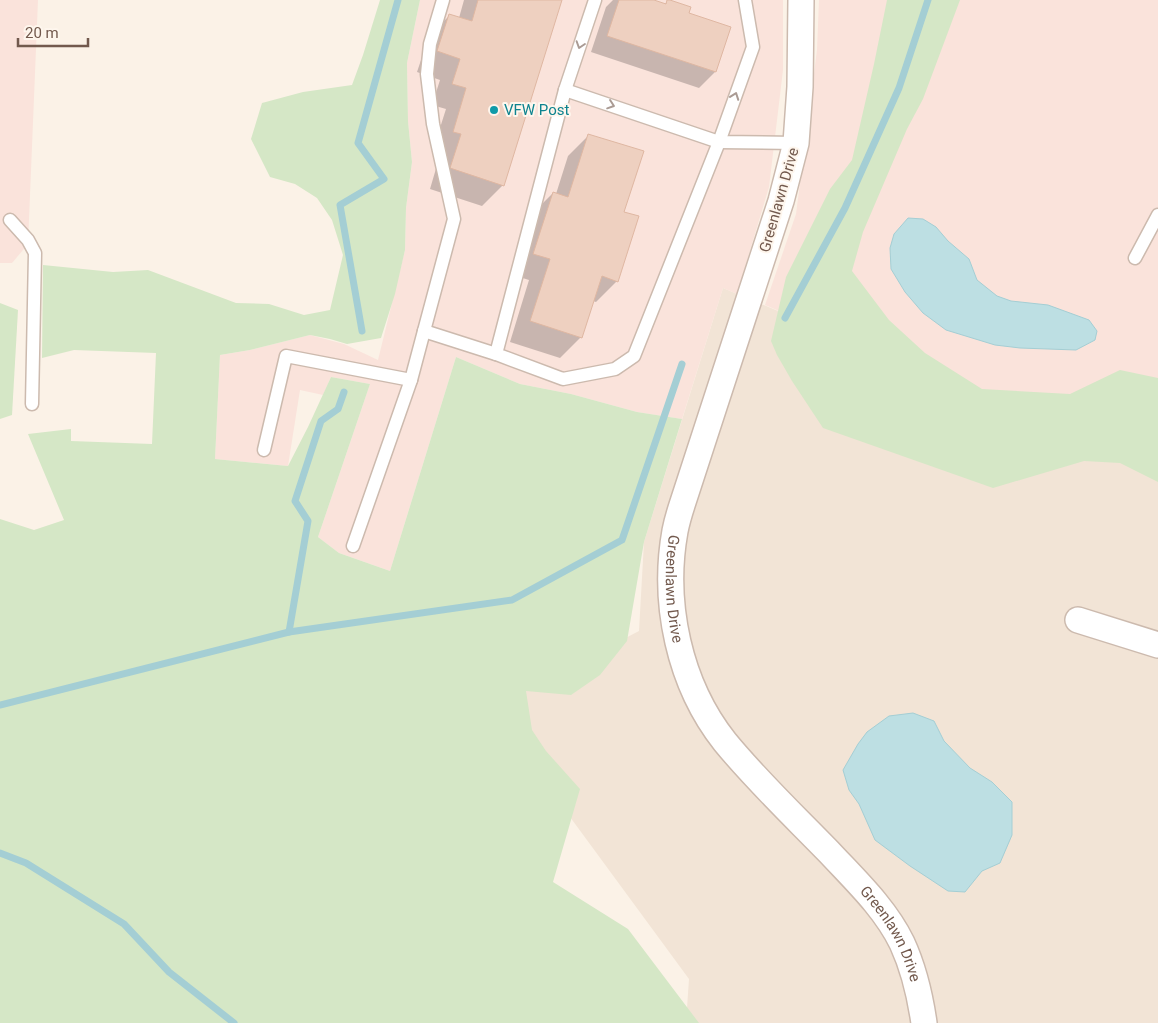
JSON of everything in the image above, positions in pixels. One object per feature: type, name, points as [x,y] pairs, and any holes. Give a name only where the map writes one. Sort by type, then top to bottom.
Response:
[{"type":"street","name":"Greenlawn Drive","points":[[801,0],[800,87],[796,143],[781,201],[682,502],[675,530],[671,563],[671,597],[675,630],[694,689],[724,740],[855,880],[889,921],[901,942],[913,971],[924,1023]]},
{"type":"street","points":[[1078,620],[1158,645]]},
{"type":"lane","points":[[353,546],[411,380],[454,219],[433,124],[427,74],[430,44],[444,0]]},
{"type":"lane","points":[[496,354],[565,90],[595,0]]},
{"type":"lane","points":[[424,331],[496,354],[563,379],[615,369],[634,356],[719,142],[754,47],[745,0]]},
{"type":"lane","points":[[565,90],[719,142],[796,143]]},
{"type":"lane","points":[[1135,258],[1158,215]]},
{"type":"lane","points":[[10,220],[28,240],[35,254],[32,404]]},
{"type":"lane","points":[[264,450],[286,356],[411,380]]},
{"type":"shaded area","points":[[0,0],[38,0],[28,244],[12,263],[0,263]]},
{"type":"shaded area","points":[[420,0],[783,0],[783,70],[769,187],[737,294],[723,288],[682,419],[637,412],[571,394],[520,384],[456,357],[390,571],[339,553],[318,537],[370,384],[331,377],[323,395],[300,390],[288,466],[215,459],[220,355],[250,350],[310,335],[344,344],[378,360],[405,250],[406,208],[412,162],[408,121],[407,63]]},
{"type":"shaded area","points":[[819,0],[1158,0],[1158,410],[957,386],[765,305],[796,214],[817,50]]},
{"type":"shaded area","points":[[723,288],[957,386],[1158,410],[1158,1023],[686,1023],[689,979],[490,708],[639,631],[644,542]]},
{"type":"green space","points":[[380,0],[420,0],[407,63],[408,121],[412,162],[406,208],[405,250],[395,294],[381,338],[347,344],[310,335],[250,350],[220,355],[215,459],[288,466],[331,377],[370,384],[318,537],[339,553],[390,571],[456,357],[520,384],[571,394],[637,412],[682,419],[644,542],[627,641],[600,675],[571,695],[526,691],[532,730],[546,751],[580,789],[553,882],[628,929],[699,1023],[0,1023],[0,519],[34,530],[64,520],[28,434],[71,429],[71,441],[152,444],[156,353],[74,350],[42,358],[43,265],[113,272],[148,270],[236,303],[269,304],[304,315],[330,310],[343,255],[332,220],[317,198],[295,184],[270,177],[251,139],[262,103],[303,92],[352,85]]},
{"type":"green space","points":[[887,0],[960,0],[923,99],[907,129],[863,232],[852,271],[889,320],[925,353],[982,389],[1070,394],[1120,370],[1158,378],[1158,482],[1120,463],[1084,461],[993,488],[823,428],[777,355],[771,341],[786,277],[830,189],[852,160]]},
{"type":"green space","points":[[0,303],[18,310],[12,415],[0,419]]},
{"type":"water","points":[[908,218],[923,219],[936,227],[948,241],[969,259],[977,280],[997,296],[1011,301],[1048,305],[1089,320],[1097,331],[1095,340],[1076,350],[1020,348],[995,345],[946,330],[923,313],[905,292],[891,269],[890,248],[894,234]]},
{"type":"water","points":[[913,713],[934,721],[944,741],[970,768],[992,782],[1012,802],[1012,835],[1000,863],[982,871],[965,892],[948,891],[875,840],[859,804],[849,790],[843,770],[867,732],[889,716]]},
{"type":"building","name":"VFW Post","points":[[478,0],[562,0],[504,186],[450,168],[461,134],[453,132],[466,88],[452,84],[460,59],[437,51],[449,14],[472,21]]},
{"type":"building","points":[[619,0],[654,0],[666,4],[667,0],[670,0],[691,7],[689,13],[731,27],[716,72],[607,36]]},
{"type":"building","points":[[588,134],[644,151],[624,212],[639,216],[618,282],[602,276],[582,338],[530,321],[550,259],[533,254],[553,192],[568,197]]},
{"type":"waterway","points":[[362,331],[340,205],[384,179],[358,143],[398,0]]},
{"type":"waterway","points":[[785,318],[845,208],[899,88],[928,0]]},
{"type":"waterway","points":[[0,705],[289,632],[512,600],[622,540],[682,364]]},
{"type":"waterway","points":[[289,632],[308,521],[295,501],[321,421],[338,409],[344,392]]},
{"type":"waterway","points":[[0,853],[26,863],[124,924],[169,972],[234,1023]]},
{"type":"place","name":"VFW Post","points":[[494,110]]}]
